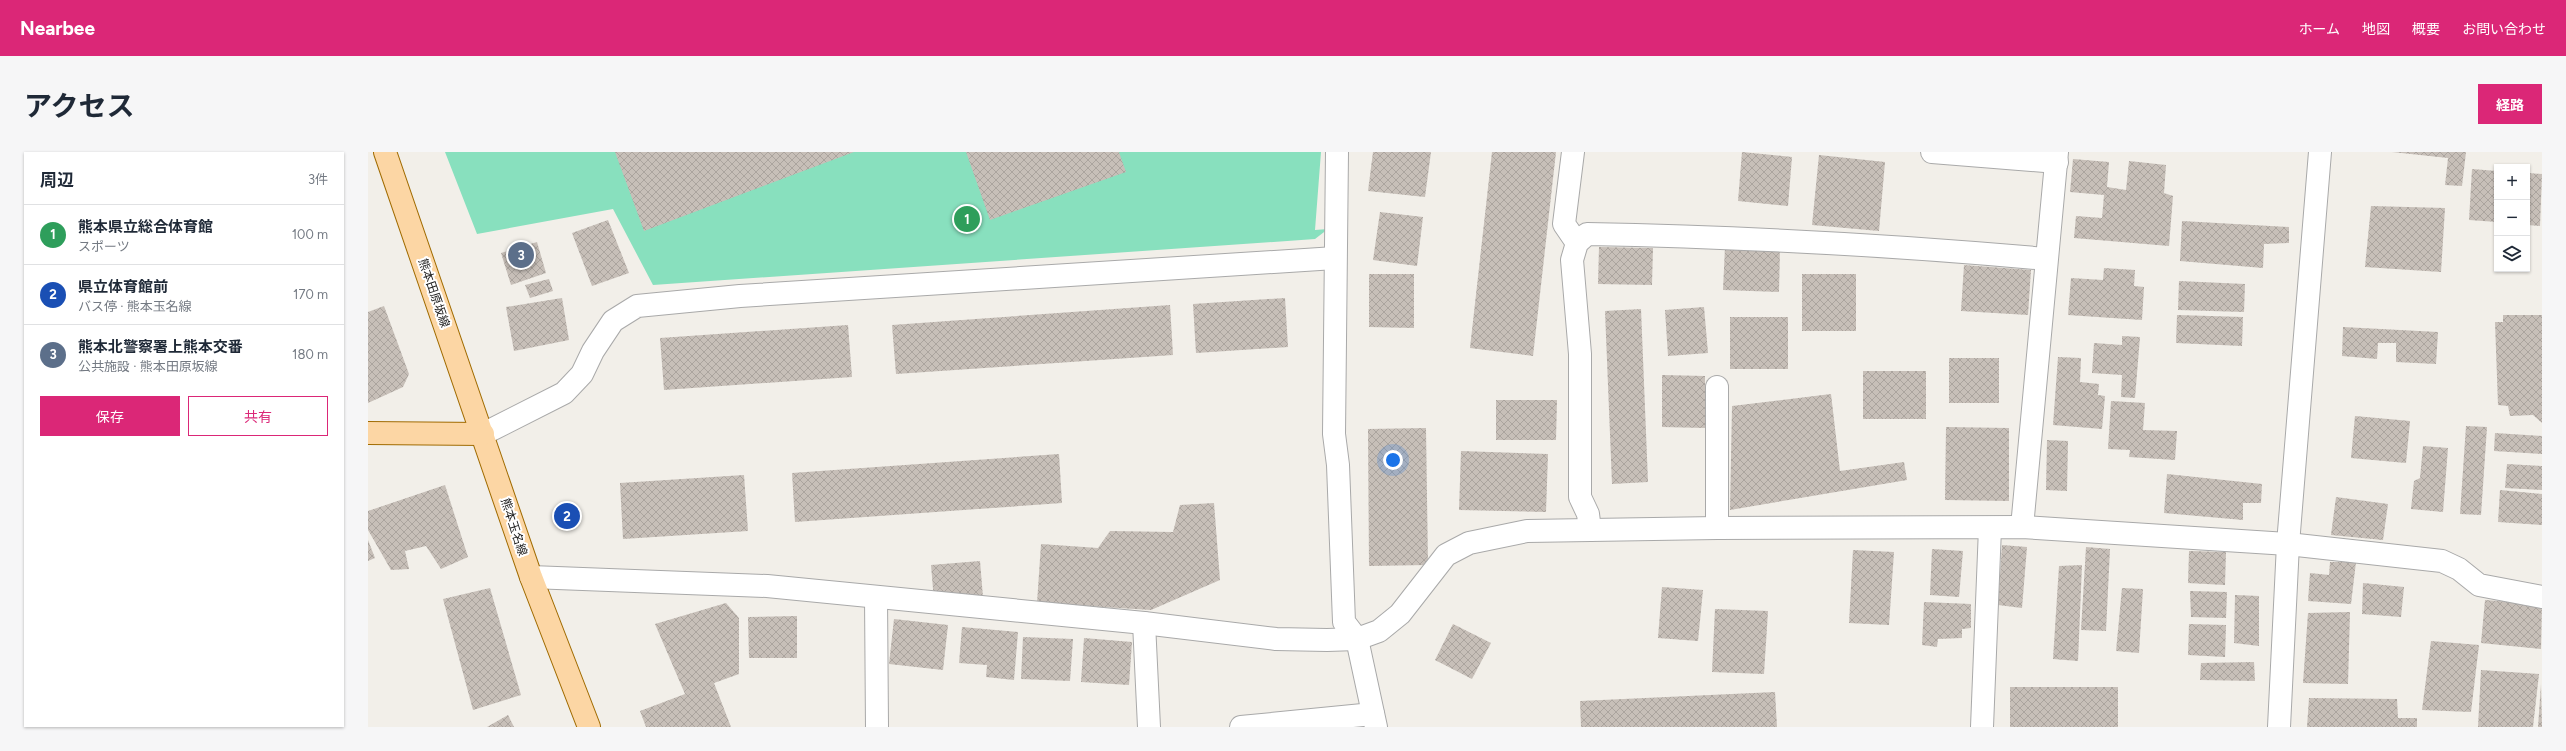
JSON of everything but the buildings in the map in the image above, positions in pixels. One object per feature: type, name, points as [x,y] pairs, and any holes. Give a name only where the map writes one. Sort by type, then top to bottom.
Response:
[{"type":"main road","name":"熊本田原坂線","points":[[385,152],[483,434]]},
{"type":"main road","points":[[368,433],[483,434]]},
{"type":"main road","name":"熊本玉名線","points":[[483,434],[531,577],[589,727]]},
{"type":"street","points":[[1247,727],[1375,720],[1357,639],[1344,622],[1338,465],[1334,434],[1335,258],[1338,152]]},
{"type":"street","points":[[1573,152],[1564,224],[1577,243]]},
{"type":"street","points":[[1932,152],[2057,157],[2046,259],[2022,527]]},
{"type":"street","points":[[2279,727],[2288,544],[2320,152]]},
{"type":"street","points":[[1590,530],[1588,514],[1580,497],[1580,354],[1572,260],[1577,243],[1587,234],[1657,234],[1868,244],[2046,259]]},
{"type":"street","points":[[483,434],[564,393],[582,374],[593,351],[613,321],[637,306],[740,296],[1335,258]]},
{"type":"street","points":[[1717,387],[1717,528]]},
{"type":"street","points":[[531,577],[767,586],[1144,623],[1276,639],[1357,639],[1379,631],[1400,614],[1446,555],[1469,542],[1527,532],[1717,528],[2022,527],[2288,544],[2442,561],[2459,569],[2479,585],[2542,596]]},
{"type":"street","points":[[1982,727],[1990,528]]},
{"type":"street","points":[[876,597],[877,727]]},
{"type":"street","points":[[1144,623],[1149,727]]},
{"type":"green space","points":[[445,152],[1321,152],[1315,230],[1328,229],[1315,239],[653,285],[613,209],[477,234]]},
{"type":"place","name":"熊本県立総合体育館","points":[[967,219]]},
{"type":"place","name":"熊本北警察署上熊本交番","points":[[521,255]]},
{"type":"place","name":"県立体育館前","points":[[567,516]]}]
